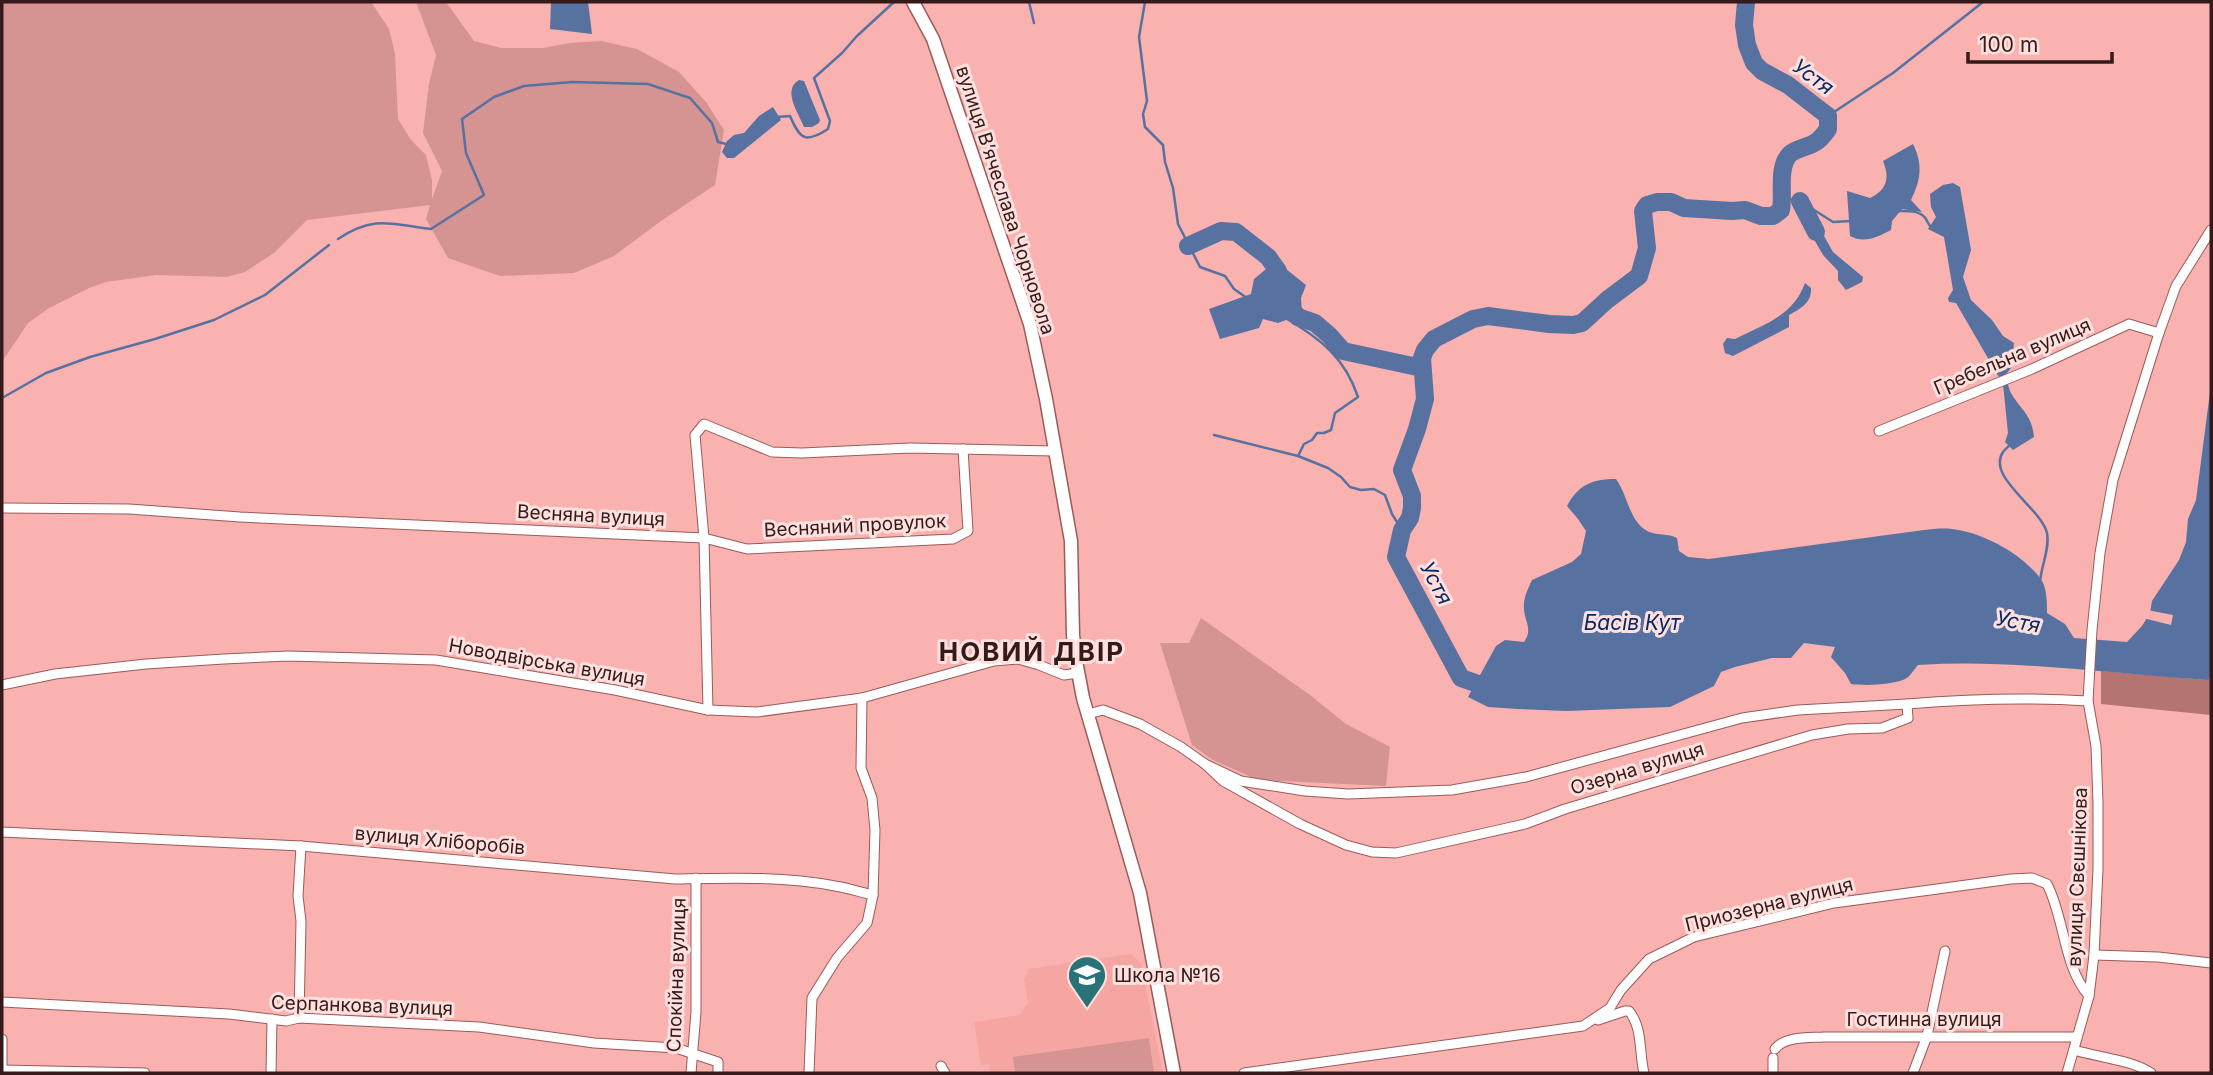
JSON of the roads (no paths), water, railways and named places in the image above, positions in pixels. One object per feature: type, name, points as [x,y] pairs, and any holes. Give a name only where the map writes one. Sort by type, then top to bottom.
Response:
[{"type":"main road","name":"вулиця Вʼячеслава Чорновола","points":[[913,2],[933,39],[1030,324],[1071,541],[1073,635],[1078,673],[1140,893],[1174,1073]]},
{"type":"street","name":"вулиця Свєшнікова","points":[[2067,1073],[2090,996],[2094,955],[2098,803],[2096,746],[2088,701],[2100,553],[2113,480],[2159,332],[2176,286],[2211,230]]},
{"type":"street","name":"Гребельна вулиця","points":[[1880,430],[2010,378],[2129,324],[2159,332]]},
{"type":"street","points":[[708,710],[704,538],[695,435],[704,424],[772,452],[896,448],[1056,451]]},
{"type":"street","name":"Весняний провулок","points":[[704,538],[747,549],[953,539],[968,531],[964,449]]},
{"type":"street","name":"Весняна вулиця","points":[[2,508],[129,509],[265,518],[704,538]]},
{"type":"street","name":"Новодвірська вулиця","points":[[2,685],[55,674],[224,659],[288,656],[436,660],[615,690],[708,710],[757,712],[862,698],[994,662],[1018,659],[1064,675],[1078,673]]},
{"type":"street","points":[[809,1073],[812,998],[837,958],[867,923],[873,895],[875,831],[872,798],[861,768],[862,698]]},
{"type":"street","points":[[1088,714],[1103,710],[1140,724],[1205,764],[1241,781],[1305,791],[1348,794],[1452,790],[1526,777],[1742,718],[1798,710],[1967,699],[2038,698],[2088,701]]},
{"type":"street","name":"Озерна вулиця","points":[[1205,764],[1223,781],[1300,824],[1346,845],[1373,852],[1396,853],[1525,824],[1565,808],[1812,735],[1848,729],[1882,728],[1908,718],[1907,704]]},
{"type":"street","name":"вулиця Хліборобів","points":[[2,832],[301,846],[662,878],[796,881],[873,895]]},
{"type":"street","points":[[299,1018],[301,920],[298,896],[301,846]]},
{"type":"street","name":"Спокійна вулиця","points":[[691,1073],[696,1012],[696,878]]},
{"type":"street","name":"Приозерна вулиця","points":[[1244,1073],[1583,1026],[1610,1008],[1621,990],[1649,959],[1694,937],[1845,901],[2032,878],[2047,884],[2055,899],[2079,984],[2090,996]]},
{"type":"street","points":[[1913,1073],[1927,1036],[1945,951]]},
{"type":"street","points":[[2094,955],[2158,957],[2211,963]]},
{"type":"street","name":"Серпанкова вулиця","points":[[2,1002],[229,1014],[286,1021],[299,1018],[479,1027],[594,1043],[676,1048],[719,1062],[718,1073]]},
{"type":"street","points":[[1583,1026],[1629,1011],[1639,1031],[1644,1073]]},
{"type":"street","points":[[271,1073],[272,1020]]},
{"type":"street","name":"Гостинна вулиця","points":[[1773,1073],[1774,1054],[1779,1044],[1794,1040],[1824,1037],[2077,1037]]},
{"type":"street","points":[[2,1039],[2,1071],[145,1073]]},
{"type":"street","points":[[2074,1050],[2098,1058],[2140,1066],[2151,1073]]},
{"type":"water","points":[[551,2],[588,2],[592,34],[550,29]]},
{"type":"water","points":[[799,80],[804,81],[820,120],[812,127],[804,127],[793,102],[792,89]]},
{"type":"water","points":[[773,107],[781,120],[734,158],[727,158],[722,152],[727,141],[734,135],[744,133],[759,116]]},
{"type":"water","points":[[1913,144],[1920,172],[1911,200],[1922,212],[1902,209],[1892,221],[1891,230],[1876,237],[1861,239],[1850,236],[1847,191],[1870,198],[1876,195],[1886,183],[1883,161]]},
{"type":"water","points":[[1953,183],[1960,187],[1971,250],[1963,277],[1971,300],[1992,320],[2003,336],[2014,343],[2011,368],[2006,374],[2010,391],[2031,422],[2034,437],[2013,450],[2005,442],[2008,433],[2003,384],[1956,303],[1949,302],[1948,298],[1953,290],[1944,237],[1928,229],[1936,217],[1931,207],[1930,194],[1943,185]]},
{"type":"water","points":[[1810,211],[1833,252],[1863,277],[1862,282],[1846,290],[1838,280],[1838,271],[1823,255],[1800,215]]},
{"type":"water","points":[[1276,261],[1306,285],[1301,298],[1302,314],[1278,323],[1263,319],[1259,328],[1220,339],[1209,309],[1251,294],[1254,279]]},
{"type":"water","points":[[1805,283],[1811,288],[1810,298],[1801,308],[1789,315],[1789,327],[1733,356],[1725,353],[1723,344],[1727,338],[1735,339],[1777,318],[1793,304]]},
{"type":"water","name":"Басів Кут","points":[[2211,391],[2211,678],[2208,680],[2027,666],[1954,664],[1918,665],[1902,680],[1857,685],[1851,684],[1831,657],[1835,647],[1804,643],[1791,658],[1772,658],[1721,672],[1714,686],[1670,707],[1566,711],[1518,709],[1488,707],[1468,697],[1496,646],[1505,640],[1524,642],[1527,637],[1524,605],[1532,580],[1572,562],[1581,554],[1586,531],[1567,506],[1571,499],[1581,488],[1607,479],[1616,479],[1631,512],[1644,529],[1677,538],[1679,551],[1688,557],[1709,559],[1934,529],[1964,531],[2002,546],[2025,562],[2042,581],[2047,613],[2065,624],[2074,638],[2127,642],[2150,613],[2152,601],[2179,560],[2186,542],[2188,519],[2196,500]]},
{"type":"waterway","points":[[777,117],[790,116],[804,137],[814,137],[828,129],[830,121],[814,78],[894,2]]},
{"type":"waterway","points":[[1029,2],[1034,23]]},
{"type":"waterway","points":[[1145,2],[1139,37],[1147,101],[1143,114],[1145,127],[1163,145],[1178,224],[1200,267],[1225,276],[1234,289],[1247,298]]},
{"type":"waterway","name":"Устя","points":[[1498,691],[1461,678],[1396,557],[1402,530],[1410,518],[1412,508],[1412,496],[1402,470],[1425,399],[1422,358],[1434,339],[1473,319],[1488,316],[1549,324],[1582,323],[1639,276],[1647,248],[1643,211],[1647,205],[1671,202],[1684,208],[1745,210],[1761,216],[1773,216],[1781,210],[1782,173],[1786,159],[1793,152],[1821,138],[1828,129],[1828,116],[1754,63],[1747,45],[1744,25],[1746,2]]},
{"type":"waterway","points":[[1828,116],[1893,73],[1983,2]]},
{"type":"waterway","points":[[338,239],[351,231],[373,224],[431,229],[484,195],[466,153],[462,119],[494,97],[524,86],[572,82],[648,84],[690,98],[712,123],[718,142],[726,144]]},
{"type":"waterway","points":[[1783,198],[1800,201],[1833,222],[1851,221]]},
{"type":"waterway","points":[[1800,201],[1816,232]]},
{"type":"waterway","points":[[1898,211],[1921,214],[1933,229]]},
{"type":"waterway","points":[[1188,246],[1221,231],[1236,232],[1268,257],[1278,271],[1285,301],[1298,317],[1315,323],[1343,351],[1422,368]]},
{"type":"waterway","points":[[2,398],[46,373],[214,320],[265,295],[329,245]]},
{"type":"waterway","points":[[1287,319],[1311,334],[1339,360],[1358,397],[1335,413],[1331,430],[1317,433],[1312,440],[1304,444],[1298,456]]},
{"type":"waterway","points":[[1214,435],[1298,456],[1328,468],[1350,487],[1374,489],[1385,495],[1402,530]]},
{"type":"waterway","points":[[2011,444],[2003,452],[2000,462],[2002,472],[2043,523],[2047,533],[2040,582]]},
{"type":"place","name":"Школа №16","points":[[1087,1009]]},
{"type":"district","name":"НОВИЙ ДВІР","points":[[1032,652]]}]
